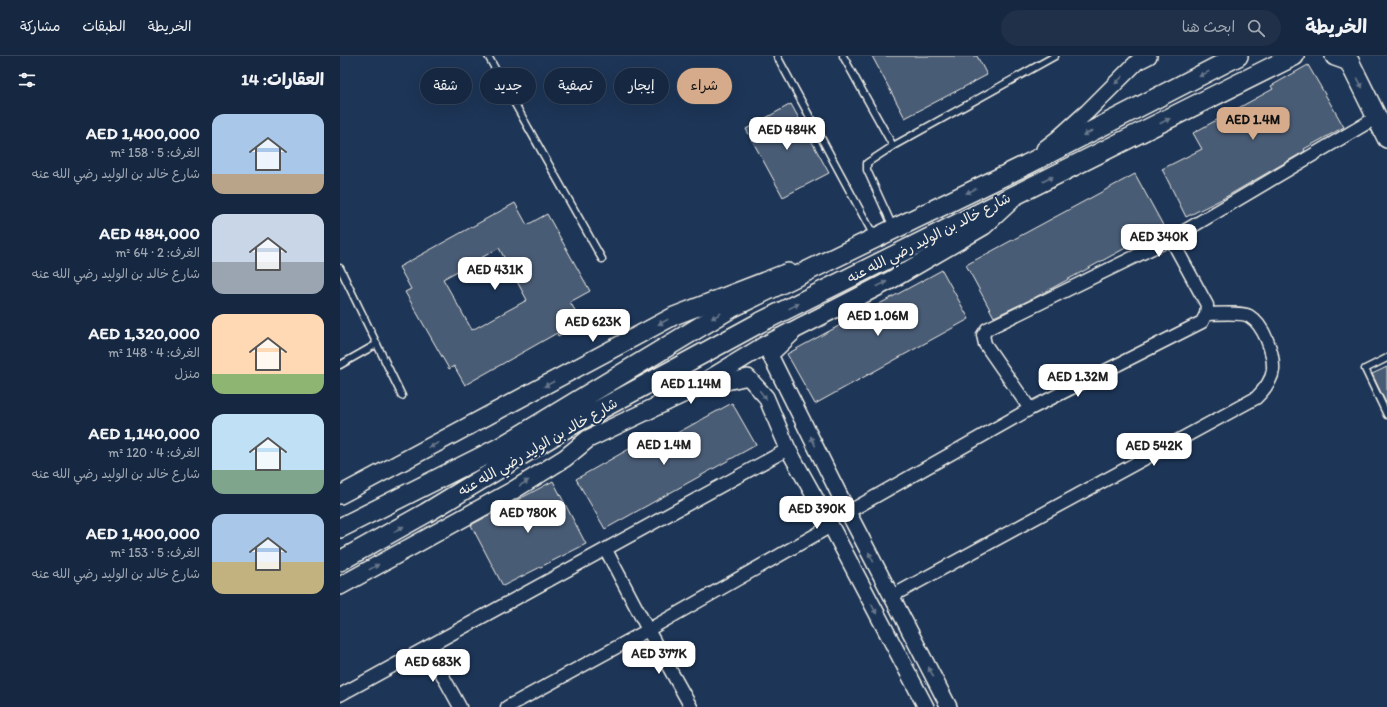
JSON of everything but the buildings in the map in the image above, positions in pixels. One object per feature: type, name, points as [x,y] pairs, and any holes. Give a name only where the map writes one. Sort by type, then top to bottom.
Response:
[{"type":"main road","name":"شارع خالد بن الوليد رضي الله عنه","points":[[340,528],[501,447],[731,308],[1026,165],[1238,56]]},
{"type":"main road","name":"شارع خالد بن الوليد رضي الله عنه","points":[[340,561],[426,514],[566,428],[759,323],[1294,56]]},
{"type":"main road","points":[[1335,56],[1349,61],[1387,138]]},
{"type":"main road","points":[[340,586],[512,491],[565,458],[588,439],[691,390],[765,345],[891,280],[984,226],[1020,193]]},
{"type":"main road","points":[[340,495],[674,316],[872,239]]},
{"type":"street","points":[[1026,165],[1042,150],[1058,139],[1137,62],[1149,56]]},
{"type":"street","points":[[1030,410],[985,344],[983,335],[988,329],[1171,239],[1377,117]]},
{"type":"street","points":[[848,512],[1030,410],[1202,322],[1206,314],[1207,305],[1171,239]]},
{"type":"street","points":[[892,596],[1256,398],[1265,390],[1273,370],[1269,344],[1259,326],[1248,315],[1206,314]]},
{"type":"street","points":[[800,328],[770,355],[848,512],[949,707]]},
{"type":"street","points":[[691,390],[748,378],[766,397],[788,449],[831,526],[926,707]]},
{"type":"street","points":[[340,695],[788,449]]},
{"type":"street","points":[[507,707],[648,630],[831,526]]},
{"type":"street","points":[[606,550],[691,707]]},
{"type":"street","points":[[427,647],[460,707]]},
{"type":"lane","points":[[488,56],[602,259]]},
{"type":"lane","points":[[777,56],[872,239]]},
{"type":"lane","points":[[843,56],[893,146]]},
{"type":"lane","points":[[893,229],[867,170],[867,163],[893,146],[1055,56]]},
{"type":"lane","points":[[340,268],[342,277],[402,396]]},
{"type":"lane","points":[[340,365],[377,344]]},
{"type":"lane","points":[[1387,358],[1365,369],[1387,415]]}]
